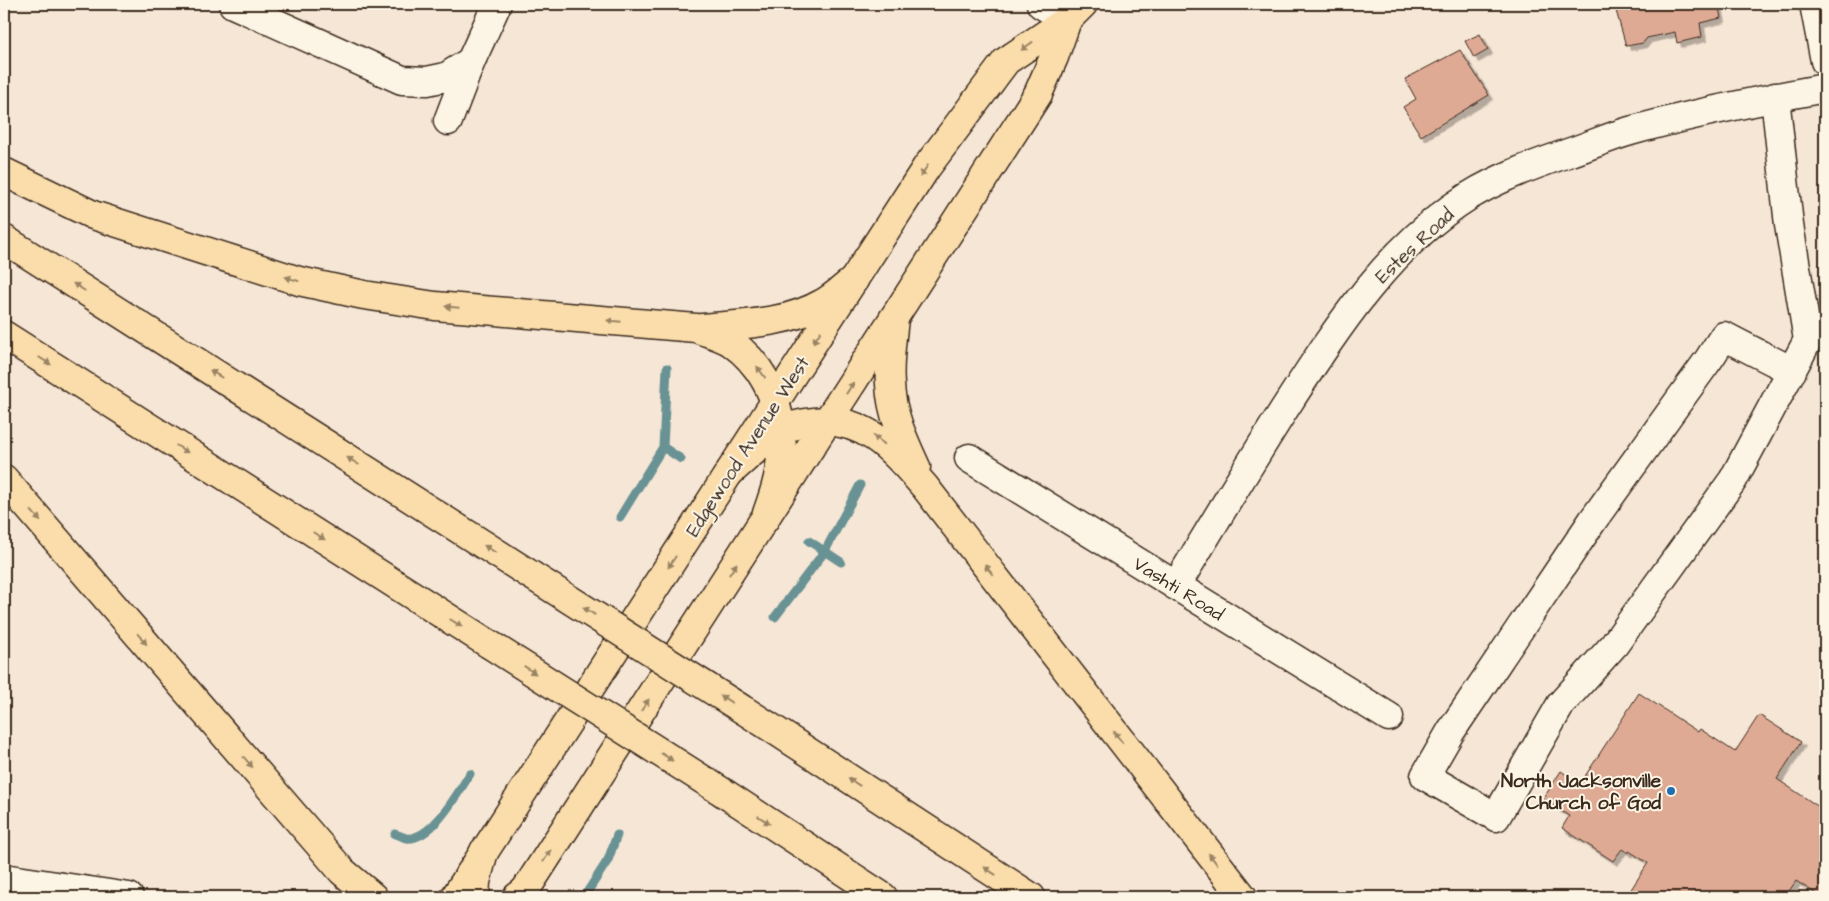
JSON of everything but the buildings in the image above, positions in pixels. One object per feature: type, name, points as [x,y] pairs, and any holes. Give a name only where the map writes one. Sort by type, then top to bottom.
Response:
[{"type":"main road","name":"Edgewood Avenue West","points":[[455,897],[926,168],[1006,61],[1075,12]]},
{"type":"main road","points":[[521,895],[1038,94],[1075,12]]},
{"type":"main road","points":[[4,172],[93,215],[299,281],[364,296],[435,306],[696,328],[769,322],[799,314],[823,303],[854,280]]},
{"type":"main road","points":[[4,239],[767,725],[1031,897]]},
{"type":"main road","points":[[894,318],[890,357],[890,385],[894,411],[925,487]]},
{"type":"main road","points":[[696,328],[730,342],[750,359],[766,380],[775,402],[782,430],[781,458],[776,484],[765,519]]},
{"type":"main road","points":[[4,335],[724,793],[883,897]]},
{"type":"main road","points":[[730,472],[782,430],[805,423],[829,420],[853,425],[875,436],[898,455],[925,487],[1243,897]]},
{"type":"main road","points":[[4,479],[342,871],[372,897]]},
{"type":"main road","points":[[475,897],[476,882],[484,851]]},
{"type":"main road","points":[[342,871],[353,897]]},
{"type":"street","points":[[233,4],[402,80],[427,81],[446,77],[471,61]]},
{"type":"street","points":[[448,121],[471,61],[497,4]]},
{"type":"street","points":[[1041,4],[1075,12]]},
{"type":"street","points":[[1814,4],[1825,61]]},
{"type":"street","name":"Estes Road","points":[[1176,586],[1323,349],[1350,311],[1385,268],[1430,225],[1469,197],[1510,174],[1628,132],[1680,118],[1825,88]]},
{"type":"street","points":[[1775,97],[1789,225],[1808,340],[1792,371],[1734,480],[1614,645],[1561,704],[1496,818],[1425,776],[1451,731],[1593,520],[1709,360],[1724,336],[1792,371]]},
{"type":"street","name":"Vashti Road","points":[[969,458],[1389,716]]},
{"type":"street","points":[[4,878],[129,897]]},
{"type":"waterway","points":[[620,517],[663,447],[667,368]]},
{"type":"waterway","points":[[663,447],[681,459]]},
{"type":"waterway","points":[[775,617],[825,551],[860,485]]},
{"type":"waterway","points":[[809,541],[841,562]]},
{"type":"waterway","points":[[395,834],[406,838],[416,837],[425,832],[443,814],[470,774]]},
{"type":"waterway","points":[[584,897],[608,860],[617,835]]},
{"type":"place","name":"North Jacksonville Church of God","points":[[1671,791]]}]
